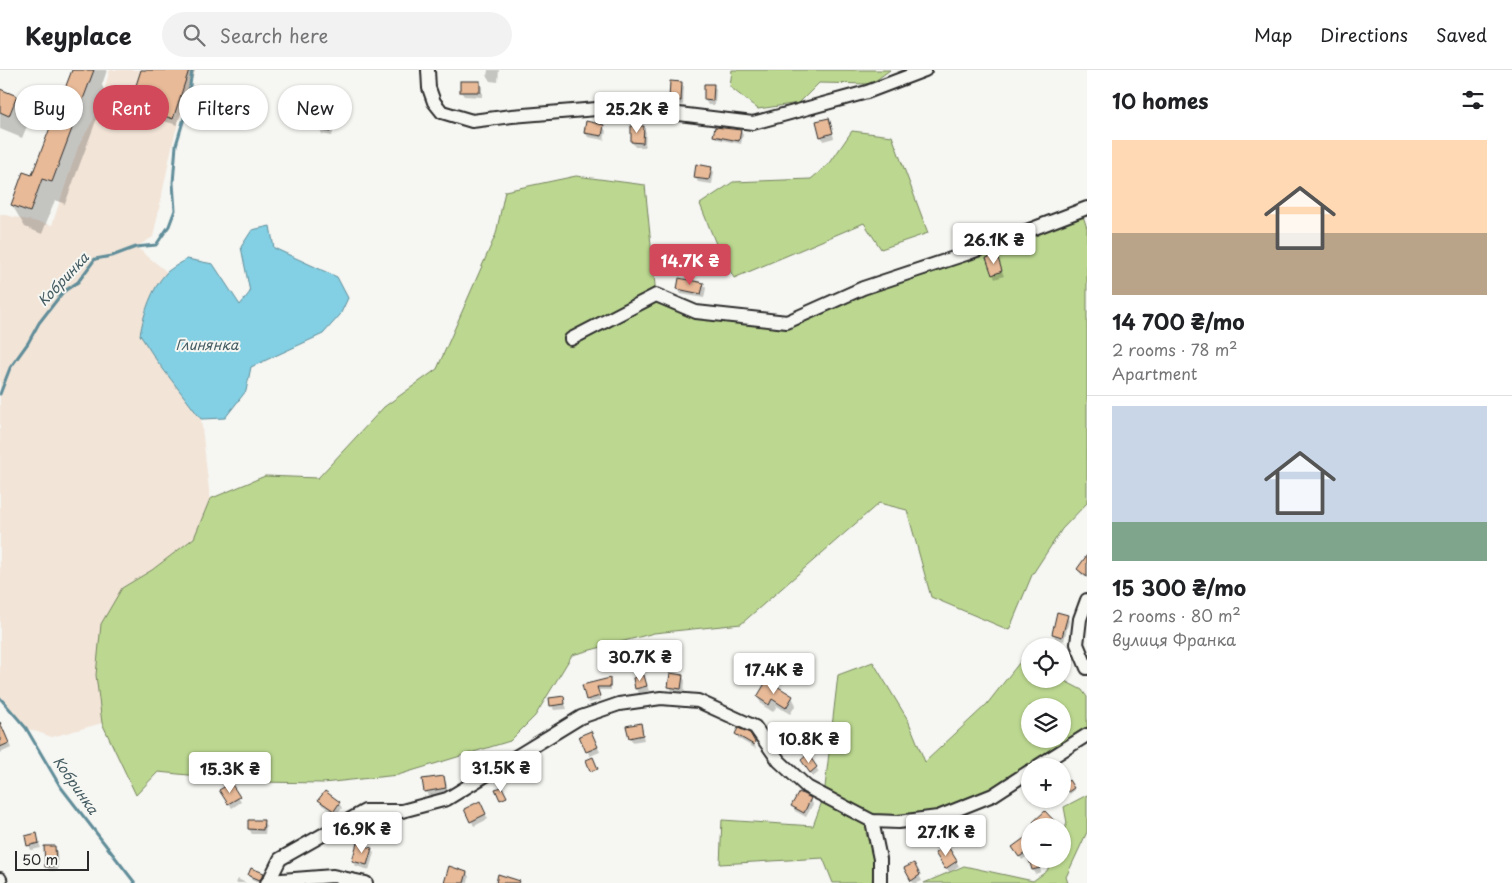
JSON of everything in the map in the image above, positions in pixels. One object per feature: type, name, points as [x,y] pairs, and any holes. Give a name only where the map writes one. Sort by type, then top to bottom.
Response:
[{"type":"street","points":[[428,70],[429,88],[434,102],[442,112],[472,121],[621,107],[753,123],[868,92],[925,70]]},
{"type":"street","points":[[571,339],[656,295],[696,312],[788,322],[863,288],[969,253],[1087,208]]},
{"type":"street","points":[[1087,600],[1080,619],[1077,644],[1087,668]]},
{"type":"street","points":[[268,882],[280,859],[365,811],[402,811],[447,799],[581,716],[619,704],[661,698],[698,701],[755,727],[779,761],[808,787],[872,821],[898,822],[938,817],[993,795],[1021,777]]},
{"type":"street","points":[[1051,758],[1087,735]]},
{"type":"street","points":[[872,821],[880,859],[880,883]]},
{"type":"street","points":[[268,882],[332,876],[366,883]]},
{"type":"street","points":[[0,879],[1,883]]},
{"type":"shaded area","points":[[110,70],[195,70],[190,85],[179,85],[179,121],[153,237],[136,247],[167,272],[152,295],[144,314],[157,361],[201,419],[210,499],[194,538],[152,570],[122,588],[96,675],[102,723],[52,737],[26,728],[0,698],[0,214],[52,225],[78,147],[93,120],[93,130],[169,130],[169,85],[105,85]]},
{"type":"green space","points":[[732,70],[890,70],[871,84],[819,83],[799,103],[758,109],[730,87]]},
{"type":"green space","points":[[852,131],[892,136],[928,233],[881,249],[864,223],[734,278],[718,249],[700,204],[733,182],[811,179],[830,163]]},
{"type":"green space","points":[[576,176],[645,185],[656,295],[696,312],[787,322],[1081,210],[1087,228],[1087,503],[1062,529],[1032,575],[1009,630],[931,597],[907,510],[879,503],[741,624],[654,633],[572,655],[535,716],[510,741],[398,775],[323,783],[259,782],[158,772],[136,795],[102,723],[96,675],[101,624],[122,588],[152,570],[194,538],[210,499],[265,476],[318,478],[384,407],[437,369],[496,234],[505,191]]},
{"type":"green space","points":[[1021,661],[1021,688],[1071,688],[1071,684],[1082,690],[1087,697],[1087,729],[1071,739],[1071,698],[1021,698],[1021,748],[1057,748],[1042,758],[1021,758],[1021,771],[993,789],[921,818],[872,821],[866,833],[874,861],[872,883],[833,883],[823,858],[720,864],[722,820],[813,826],[824,796],[838,675],[873,662],[908,720],[925,762],[987,704]]},
{"type":"green space","points":[[1087,795],[1087,832],[1071,866],[1071,818],[1066,818],[1064,808],[1071,808],[1071,803]]},
{"type":"green space","points":[[964,866],[1033,881],[1048,868],[1070,868],[1066,877],[1068,883],[924,883]]},
{"type":"water","name":"Глинянка","points":[[270,226],[274,248],[337,277],[348,298],[340,315],[323,334],[251,367],[246,391],[225,418],[201,419],[157,361],[140,335],[149,302],[161,279],[167,272],[187,259],[213,264],[240,305],[250,292],[241,247],[252,230]]},
{"type":"building","points":[[72,70],[94,70],[83,99],[83,85],[66,85]]},
{"type":"building","points":[[141,70],[189,70],[184,85],[179,85],[179,101],[173,119],[169,118],[169,85],[136,85]]},
{"type":"building","points":[[460,81],[480,81],[480,92],[460,92]]},
{"type":"building","points":[[670,81],[682,82],[681,101],[669,99]]},
{"type":"building","points":[[704,84],[714,84],[713,101],[704,100]]},
{"type":"building","points":[[0,89],[15,95],[15,101],[9,116],[0,112]]},
{"type":"building","points":[[829,118],[833,133],[820,137],[816,121]]},
{"type":"building","points":[[586,121],[604,125],[602,136],[584,133]]},
{"type":"building","points":[[631,126],[644,126],[643,143],[631,142]]},
{"type":"building","points":[[715,127],[741,130],[739,141],[713,136]]},
{"type":"building","points":[[49,130],[72,130],[52,182],[42,179],[30,212],[11,205],[23,172],[32,175]]},
{"type":"building","points":[[696,164],[712,167],[709,180],[694,178]]},
{"type":"building","points":[[997,255],[1002,271],[992,275],[986,258]]},
{"type":"building","points":[[679,278],[704,283],[701,294],[677,289]]},
{"type":"building","points":[[1087,555],[1087,577],[1077,569]]},
{"type":"building","points":[[1057,612],[1068,615],[1062,637],[1052,634]]},
{"type":"building","points":[[670,673],[683,675],[681,689],[668,687]]},
{"type":"building","points":[[644,675],[647,686],[635,689],[633,678]]},
{"type":"building","points":[[610,678],[610,687],[597,687],[600,696],[586,700],[582,685]]},
{"type":"building","points":[[767,680],[793,696],[786,708],[772,699],[769,705],[757,697]]},
{"type":"building","points":[[564,696],[565,704],[550,706],[549,698]]},
{"type":"building","points":[[0,722],[9,743],[0,747]]},
{"type":"building","points":[[641,723],[643,735],[629,738],[626,726]]},
{"type":"building","points":[[738,728],[750,733],[755,742],[754,745],[735,734]]},
{"type":"building","points":[[591,731],[598,747],[586,752],[579,736]]},
{"type":"building","points":[[808,754],[817,767],[810,773],[801,760]]},
{"type":"building","points":[[593,757],[598,769],[590,771],[586,760]]},
{"type":"building","points":[[444,776],[446,788],[424,792],[422,779]]},
{"type":"building","points":[[231,783],[240,797],[228,804],[219,790]]},
{"type":"building","points":[[502,787],[507,797],[500,800],[495,789]]},
{"type":"building","points":[[325,791],[340,802],[334,811],[318,800]]},
{"type":"building","points":[[799,792],[811,798],[804,813],[791,806]]},
{"type":"building","points":[[480,801],[486,814],[470,822],[464,809]]},
{"type":"building","points":[[1045,811],[1052,818],[1037,818]]},
{"type":"building","points":[[248,820],[264,820],[263,830],[248,829]]},
{"type":"building","points":[[37,833],[39,843],[27,846],[25,836]]},
{"type":"building","points":[[1021,840],[1021,856],[1019,857],[1012,847]]},
{"type":"building","points":[[357,843],[372,848],[367,865],[352,861]]},
{"type":"building","points":[[947,845],[957,861],[945,869],[935,853]]},
{"type":"building","points":[[44,846],[55,846],[56,866],[45,867]]},
{"type":"building","points":[[914,863],[920,875],[911,881],[904,868]]},
{"type":"building","points":[[449,866],[467,872],[464,883],[444,883]]},
{"type":"building","points":[[251,868],[264,873],[260,880],[248,875]]},
{"type":"building","points":[[498,874],[520,881],[519,883],[496,883]]},
{"type":"waterway","name":"Кобринка","points":[[0,394],[10,368],[28,343],[39,323],[63,292],[78,282],[95,259],[112,256],[136,247],[156,245],[169,226],[175,210],[173,183],[176,145],[187,108],[192,70]]},
{"type":"waterway","name":"Кобринка","points":[[0,698],[26,728],[60,786],[135,883]]}]
